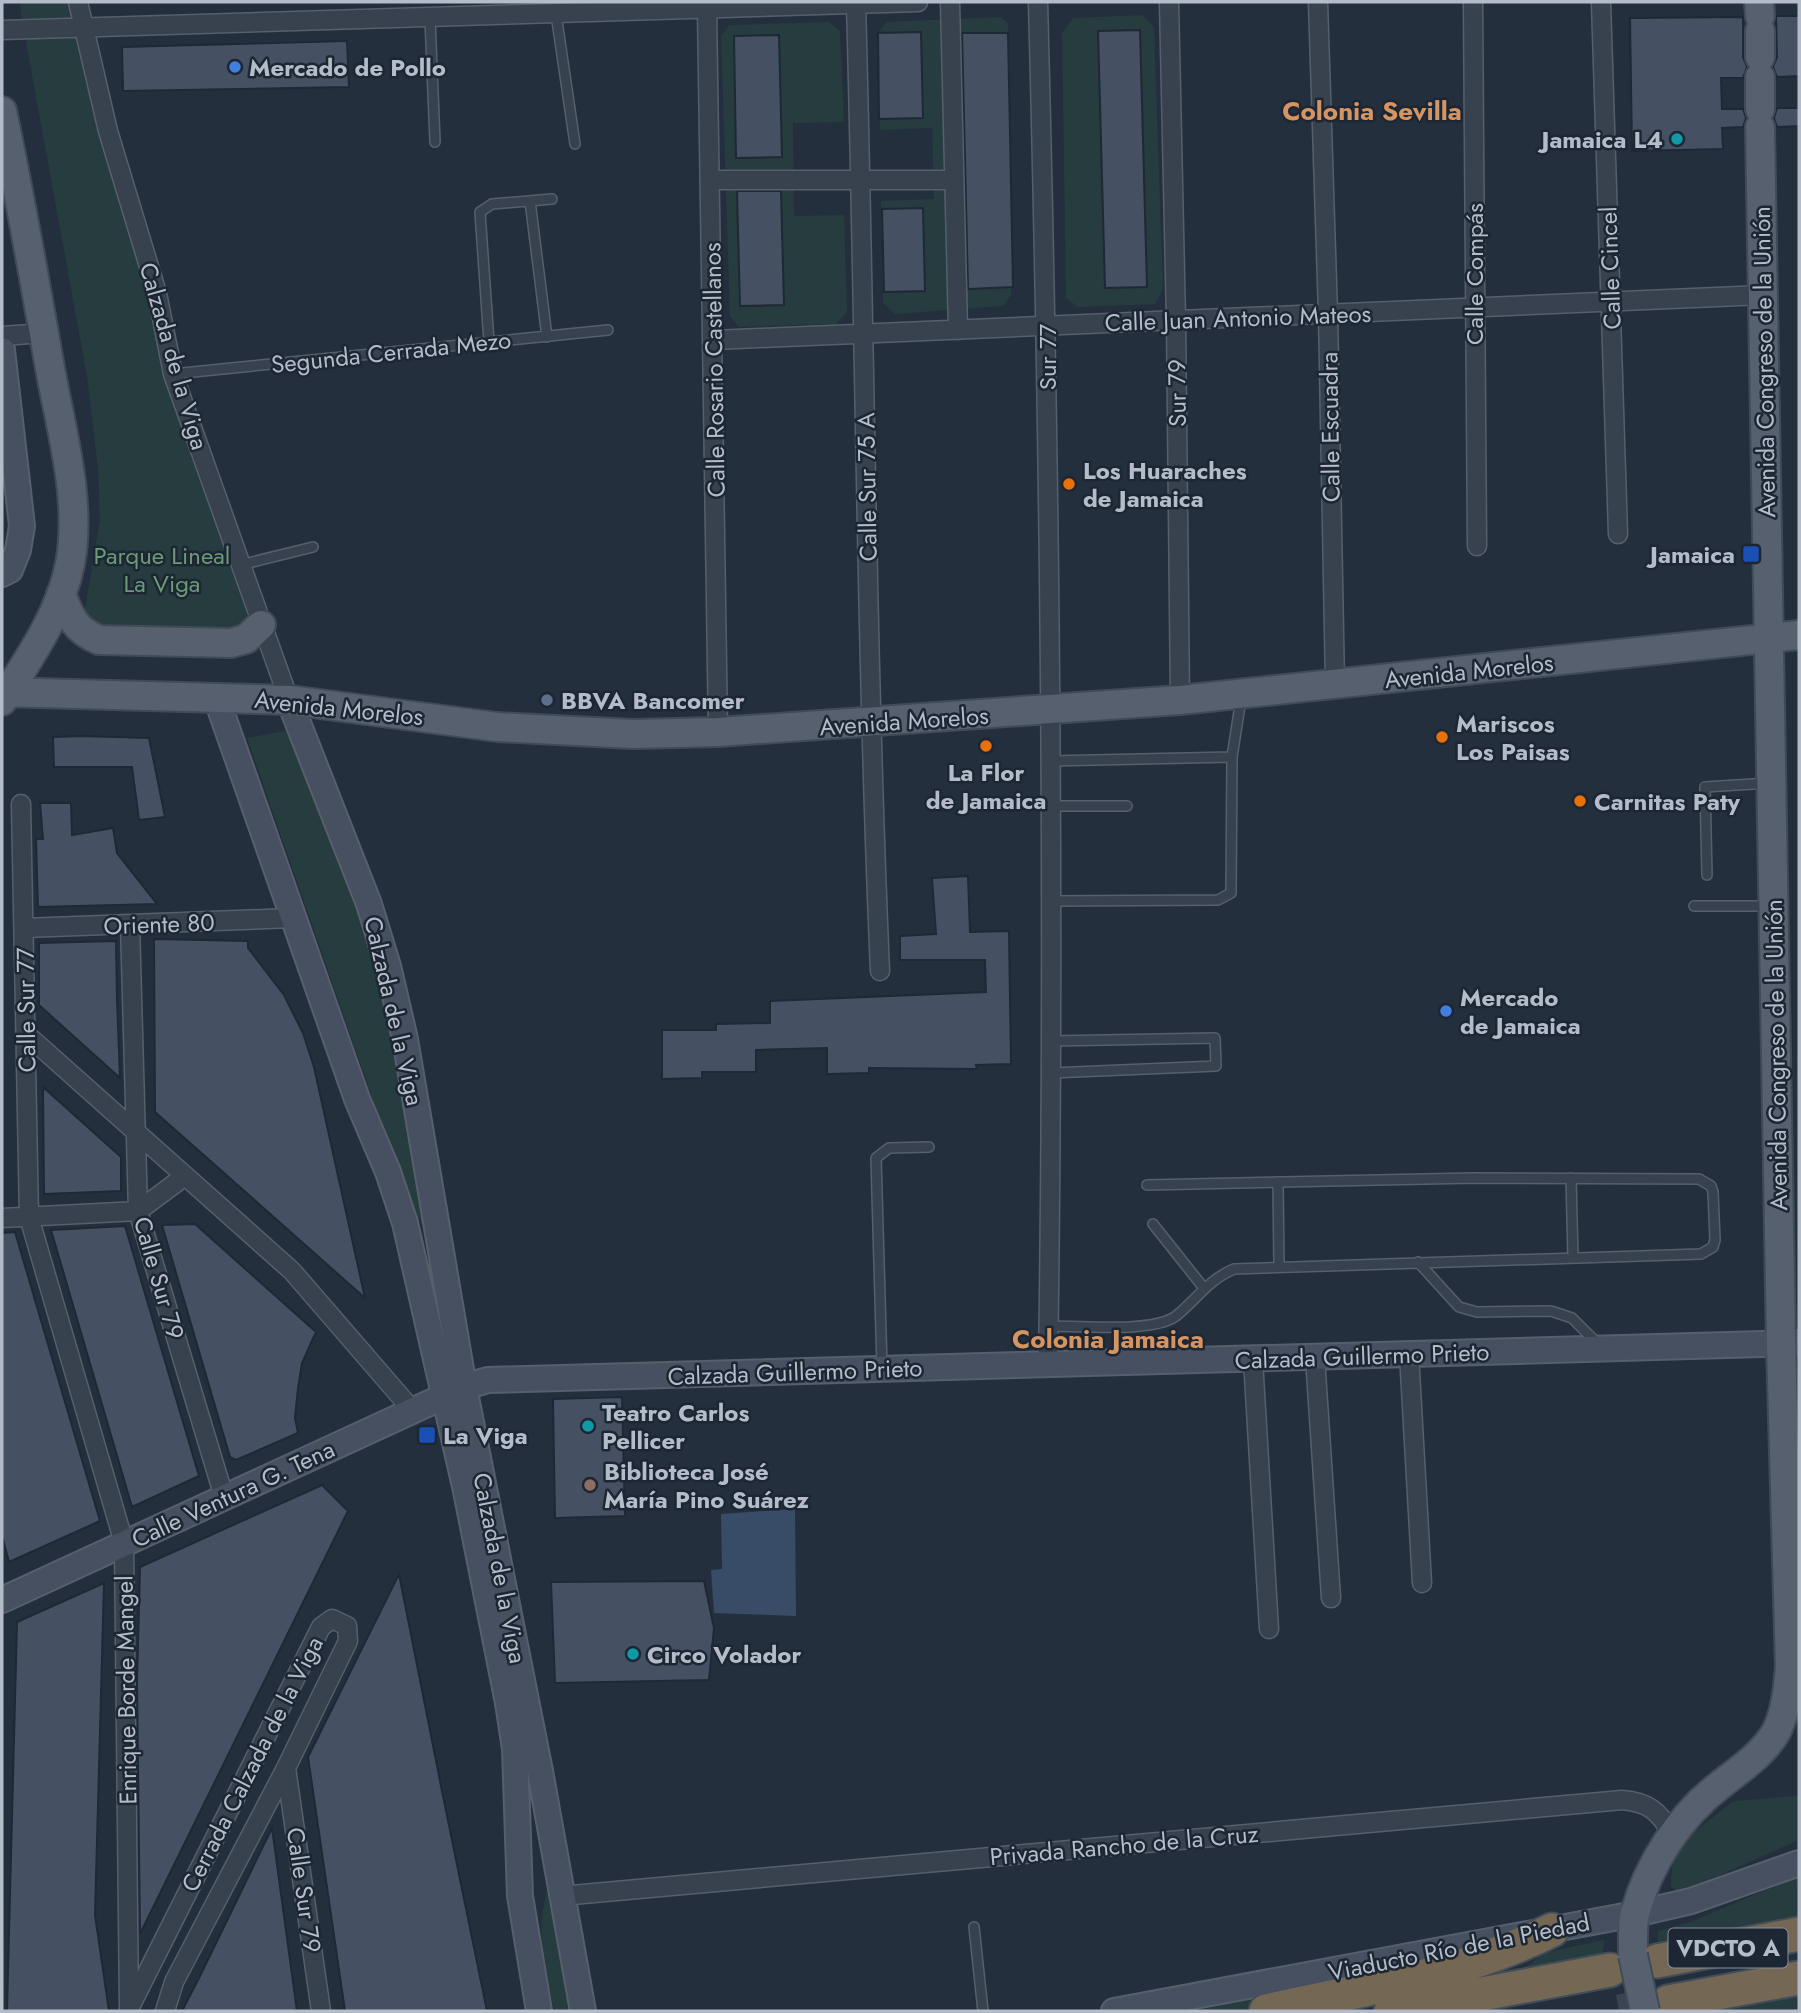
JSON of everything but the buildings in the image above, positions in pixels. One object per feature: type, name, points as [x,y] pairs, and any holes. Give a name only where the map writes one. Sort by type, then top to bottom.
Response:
[{"type":"highway","points":[[1266,2011],[1459,1967],[1510,1950],[1552,1930]]},
{"type":"highway","name":"Viaducto Río de la Piedad","points":[[1391,2011],[1633,1962],[1799,1934]]},
{"type":"highway","name":"VDCTO A","points":[[1656,2007],[1799,1978]]},
{"type":"main road","name":"Avenida Congreso de la Unión","points":[[1656,2007],[1633,1962],[1635,1914],[1655,1865],[1672,1834],[1688,1814],[1754,1758],[1776,1732],[1786,1705],[1790,1667],[1790,1344],[1771,783],[1760,37]]},
{"type":"main road","points":[[2,111],[12,204],[44,333],[71,493],[70,563],[61,594],[44,634],[4,695]]},
{"type":"main road","points":[[2,182],[12,204]]},
{"type":"main road","points":[[2,350],[11,491],[23,526],[10,570],[2,574]]},
{"type":"main road","points":[[61,594],[72,622],[82,633],[99,640],[232,643],[246,639],[261,625]]},
{"type":"main road","name":"Avenida Morelos","points":[[4,695],[289,700],[497,727],[633,734],[718,732],[1049,712],[1335,685],[1799,635]]},
{"type":"main road","name":"Calzada de la Viga","points":[[216,697],[357,1099],[388,1172],[454,1391],[536,1749],[583,2011]]},
{"type":"main road","name":"Calzada de la Viga","points":[[289,700],[369,904],[388,966],[405,1038],[447,1288],[454,1391],[515,1749],[524,1932],[539,2011]]},
{"type":"main road","points":[[388,1172],[405,1199],[434,1268],[447,1288]]},
{"type":"main road","name":"Calzada Guillermo Prieto","points":[[454,1391],[488,1380],[1790,1344]]},
{"type":"main road","name":"Calle Ventura G. Tena","points":[[2,1600],[454,1391]]},
{"type":"main road","points":[[518,1830],[531,1790],[536,1749]]},
{"type":"main road","name":"Viaducto Río de la Piedad","points":[[1114,2011],[1635,1914],[1691,1901],[1799,1863]]},
{"type":"street","name":"Calzada de la Viga","points":[[78,2],[108,131],[157,293],[173,373],[289,700]]},
{"type":"street","points":[[2,30],[918,2]]},
{"type":"street","points":[[950,2],[958,330]]},
{"type":"street","name":"Sur 77","points":[[1038,2],[1047,326],[1050,806],[1048,1365]]},
{"type":"street","name":"Sur 79","points":[[1169,2],[1180,700]]},
{"type":"street","name":"Calle Escuadra","points":[[1318,2],[1328,314],[1335,685]]},
{"type":"street","name":"Calle Compás","points":[[1472,2],[1477,546]]},
{"type":"street","name":"Calle Cincel","points":[[1601,2],[1618,534]]},
{"type":"street","name":"Calle Sur 75 A","points":[[856,4],[866,333],[869,722],[880,971]]},
{"type":"street","name":"Calle Rosario Castellanos","points":[[707,9],[718,732]]},
{"type":"street","points":[[710,180],[953,180]]},
{"type":"street","name":"Calle Juan Antonio Mateos","points":[[714,340],[1763,295]]},
{"type":"street","points":[[2,336],[44,333]]},
{"type":"street","name":"Calle Sur 77","points":[[21,804],[29,1217]]},
{"type":"street","name":"Oriente 80","points":[[24,928],[293,918]]},
{"type":"street","name":"Calle Sur 79","points":[[130,925],[138,1135],[138,1211],[224,1497]]},
{"type":"street","points":[[26,1034],[292,1271],[413,1411]]},
{"type":"street","points":[[2,1218],[138,1211],[185,1176]]},
{"type":"street","name":"Enrique Borde Mangel","points":[[29,1217],[124,1544],[129,2010]]},
{"type":"street","points":[[1409,1354],[1422,1583]]},
{"type":"street","points":[[1315,1357],[1331,1598]]},
{"type":"street","points":[[1253,1359],[1269,1629]]},
{"type":"street","name":"Cerrada Calzada de la Viga","points":[[129,2010],[321,1628],[332,1619],[340,1621],[347,1626],[348,1641],[286,1768],[174,1982],[165,2011]]},
{"type":"street","name":"Calle Sur 79","points":[[286,1768],[321,2011]]},
{"type":"street","name":"Privada Rancho de la Cruz","points":[[561,1896],[1622,1800],[1639,1801],[1654,1808],[1672,1834]]},
{"type":"lane","points":[[556,14],[575,144]]},
{"type":"lane","points":[[430,18],[435,142]]},
{"type":"lane","points":[[489,342],[480,212],[492,204],[552,199]]},
{"type":"lane","points":[[530,201],[547,337]]},
{"type":"lane","name":"Segunda Cerrada Mezo","points":[[173,373],[608,330]]},
{"type":"lane","points":[[240,565],[313,547]]},
{"type":"lane","points":[[1050,901],[1129,902],[1226,898],[1233,885],[1232,757],[1241,694]]},
{"type":"lane","points":[[1049,761],[1232,757]]},
{"type":"lane","points":[[1707,875],[1704,788],[1771,783]]},
{"type":"lane","points":[[1050,806],[1127,806]]},
{"type":"lane","points":[[1694,906],[1774,906]]},
{"type":"lane","points":[[1049,1041],[1215,1038],[1216,1066],[1049,1073]]},
{"type":"lane","points":[[882,1369],[876,1158],[889,1149],[929,1147]]},
{"type":"lane","points":[[1049,1326],[1157,1325],[1175,1317],[1203,1287],[1234,1269],[1701,1254],[1713,1247],[1713,1192],[1706,1181],[1571,1178],[1147,1185]]},
{"type":"lane","points":[[1571,1178],[1573,1258]]},
{"type":"lane","points":[[1278,1182],[1279,1266]]},
{"type":"lane","points":[[1153,1224],[1203,1287]]},
{"type":"lane","points":[[1418,1262],[1459,1307],[1477,1312],[1551,1311],[1572,1318],[1603,1349]]},
{"type":"lane","points":[[974,1927],[982,2011]]},
{"type":"green space","points":[[20,2],[72,2],[75,10],[66,23],[22,22]]},
{"type":"green space","points":[[1142,15],[1154,27],[1163,289],[1155,304],[1078,307],[1066,298],[1062,33],[1073,18]]},
{"type":"green space","points":[[1001,17],[1008,24],[1011,295],[1003,306],[895,314],[883,303],[881,201],[934,199],[932,128],[880,130],[878,33],[886,22]]},
{"type":"green space","points":[[829,22],[840,31],[844,122],[793,123],[794,216],[844,215],[847,312],[836,324],[739,327],[730,316],[721,36],[729,25]]},
{"type":"green space","name":"Parque Lineal La Viga","points":[[79,36],[97,131],[145,273],[164,373],[211,500],[245,607],[248,620],[234,635],[122,637],[83,621],[100,519],[98,468],[87,376],[26,42],[28,38]]},
{"type":"green space","points":[[285,731],[291,736],[337,846],[395,1017],[427,1234],[412,1205],[379,1117],[247,738]]},
{"type":"green space","points":[[1799,1796],[1799,1840],[1691,1888],[1678,1892],[1671,1886],[1672,1863],[1686,1839],[1733,1801]]},
{"type":"green space","points":[[1799,1876],[1799,1915],[1658,1943],[1658,1931],[1693,1921]]},
{"type":"green space","points":[[547,1891],[550,1893],[573,2011],[554,2011],[542,1938],[543,1908]]},
{"type":"green space","points":[[1604,1940],[1603,1958],[1421,1993],[1437,1984],[1528,1966],[1543,1953]]},
{"type":"green space","points":[[1296,1992],[1253,2011],[1189,2011]]},
{"type":"green space","points":[[1799,1996],[1799,2011],[1714,2011]]},
{"type":"water","points":[[795,1509],[796,1616],[714,1613],[711,1570],[722,1569],[721,1514]]},
{"type":"tunnel","points":[[1619,2011],[1668,2002]]},
{"type":"place","name":"Mercado de Pollo","points":[[235,67]]},
{"type":"place","name":"Jamaica L4","points":[[1677,139]]},
{"type":"place","name":"Los Huaraches de Jamaica","points":[[1069,484]]},
{"type":"place","name":"Jamaica","points":[[1751,554]]},
{"type":"place","name":"BBVA Bancomer","points":[[547,700]]},
{"type":"place","name":"Mariscos Los Paisas","points":[[1442,737]]},
{"type":"place","name":"La Flor de Jamaica","points":[[986,746]]},
{"type":"place","name":"Carnitas Paty","points":[[1580,801]]},
{"type":"place","name":"Mercado de Jamaica","points":[[1446,1011]]},
{"type":"place","name":"Teatro Carlos Pellicer","points":[[588,1426]]},
{"type":"place","name":"La Viga","points":[[427,1435]]},
{"type":"place","name":"Biblioteca José María Pino Suárez","points":[[590,1485]]},
{"type":"place","name":"Circo Volador","points":[[633,1654]]},
{"type":"district","name":"Colonia Sevilla","points":[[1372,111]]},
{"type":"district","name":"Colonia Jamaica","points":[[1108,1339]]}]
